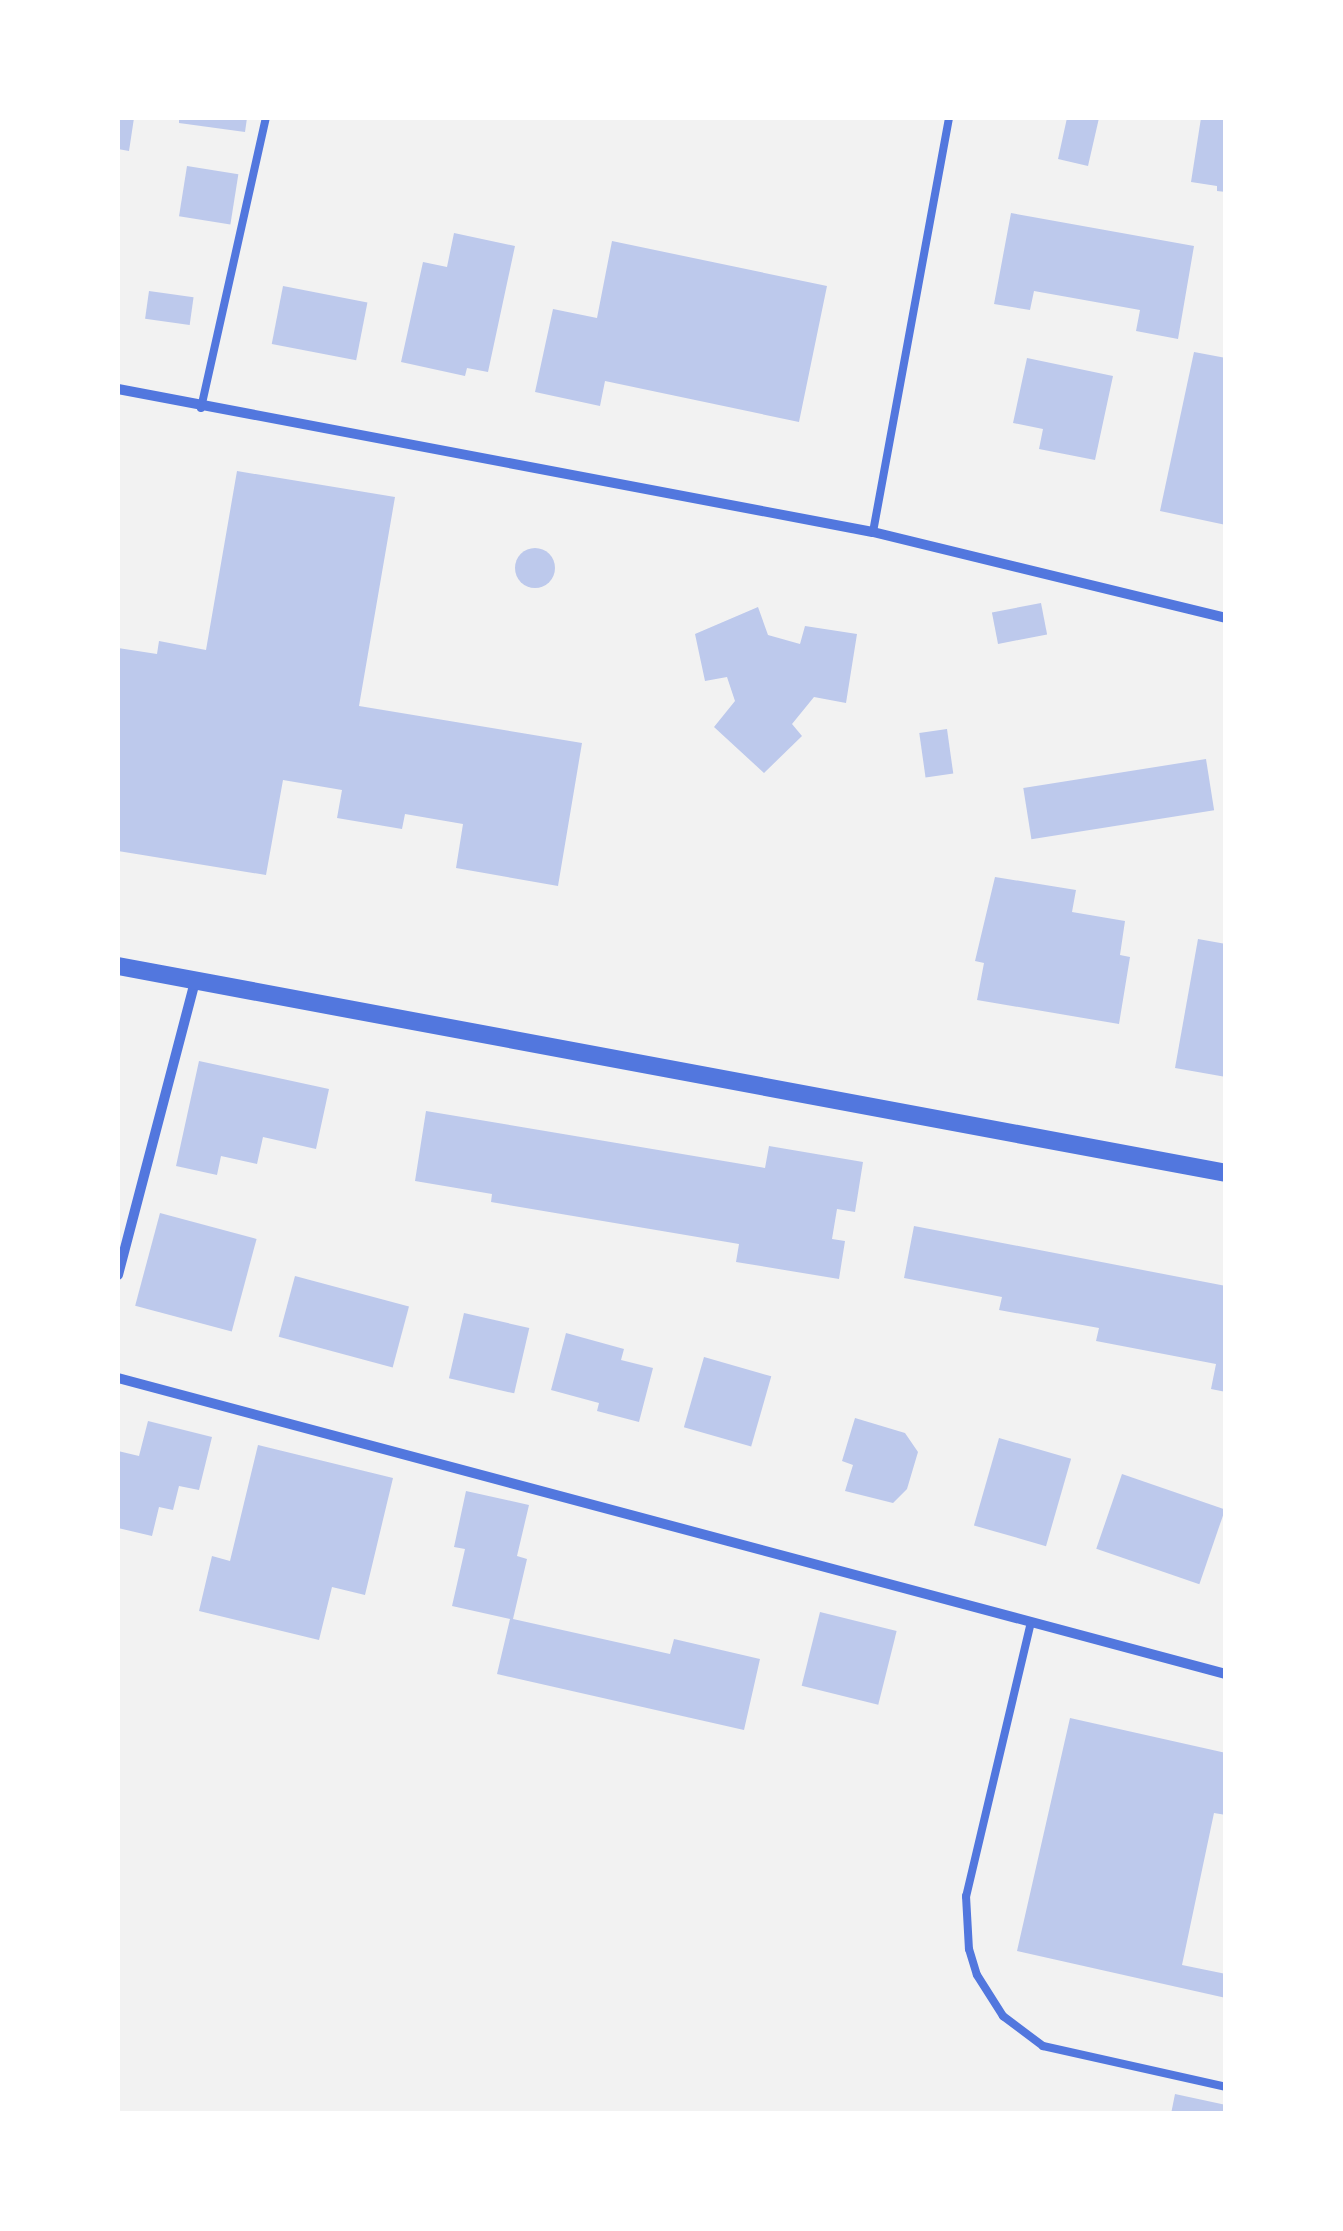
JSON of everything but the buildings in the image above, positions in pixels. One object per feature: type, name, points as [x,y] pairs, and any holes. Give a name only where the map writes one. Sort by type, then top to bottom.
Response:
[{"type":"street","points":[[118,390],[874,532],[1226,618]]},
{"type":"street","points":[[118,966],[1226,1173]]},
{"type":"street","points":[[118,1275],[195,981]]},
{"type":"street","points":[[118,1378],[1226,1674]]},
{"type":"lane","points":[[200,408],[266,118]]},
{"type":"lane","points":[[874,532],[949,118]]},
{"type":"lane","points":[[1031,1622],[966,1896],[968,1937],[977,1975],[1003,2016],[1044,2046],[1226,2087]]}]
